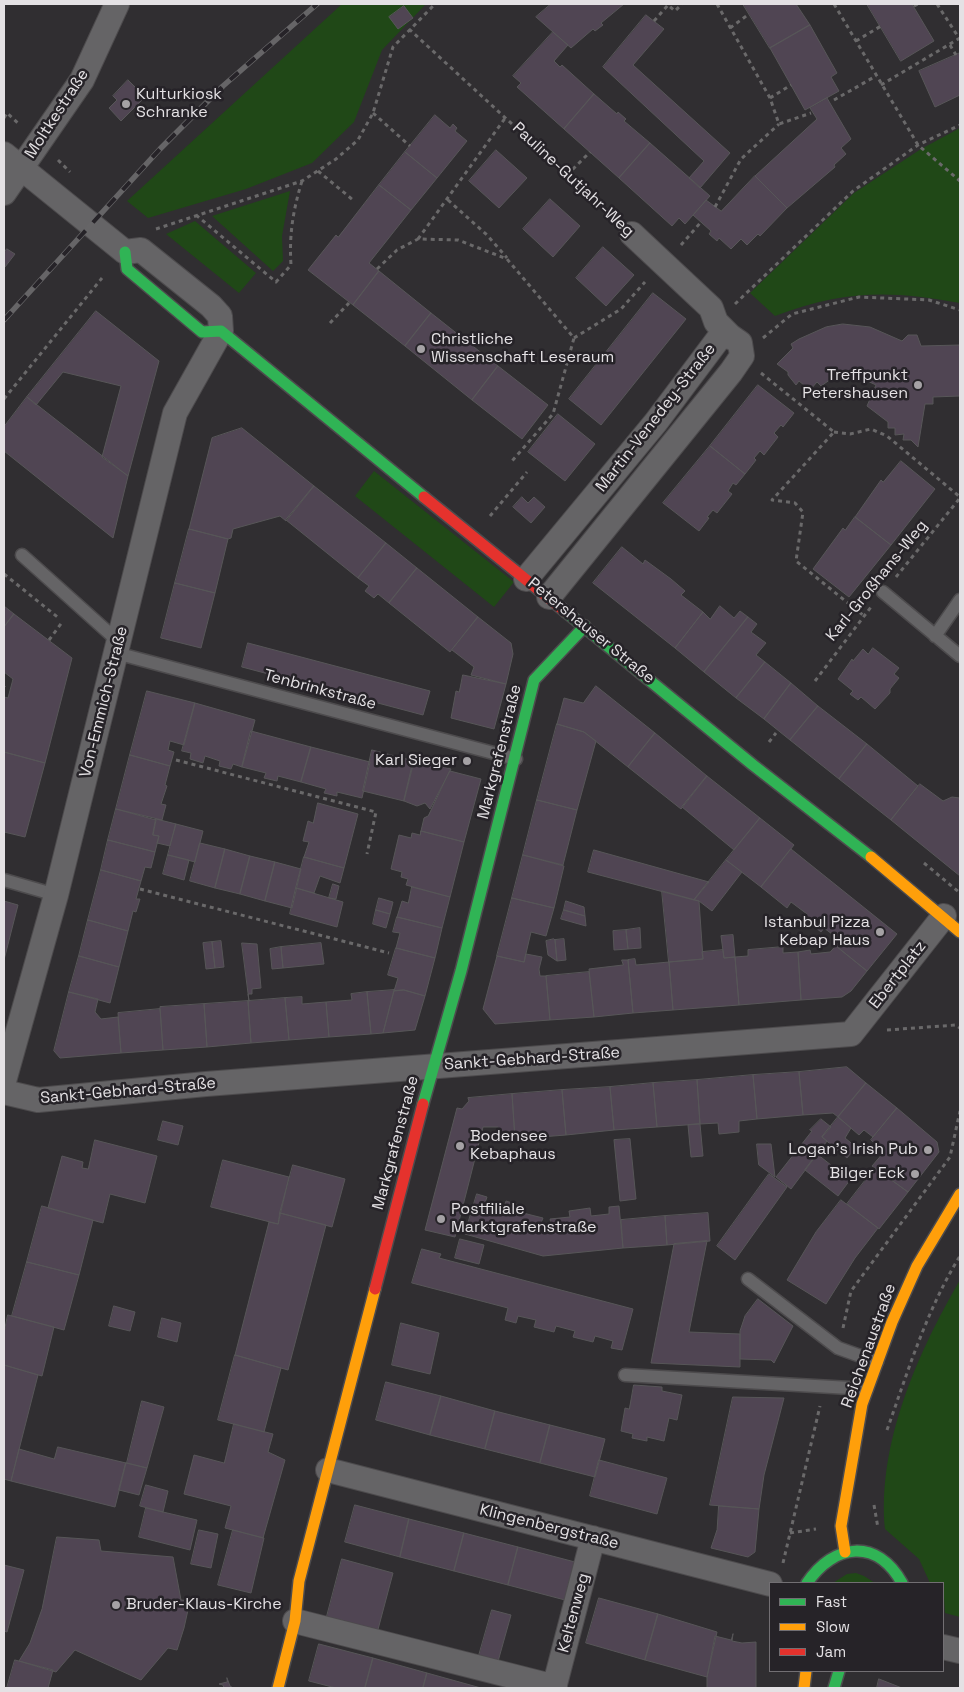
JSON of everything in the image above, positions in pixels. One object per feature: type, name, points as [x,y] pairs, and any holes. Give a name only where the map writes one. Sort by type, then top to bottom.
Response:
[{"type":"street","name":"Moltkestraße","points":[[4,193],[82,80],[117,4]]},
{"type":"street","points":[[4,154],[125,252],[141,250],[211,306],[220,316],[221,331]]},
{"type":"street","name":"Pauline-Gutjahr-Weg","points":[[632,234],[711,308],[723,329]]},
{"type":"street","name":"Martin-Venedey-Straße","points":[[526,579],[656,422],[719,338],[723,329],[740,343],[742,356],[550,597]]},
{"type":"street","name":"Petershauser Straße","points":[[221,331],[952,924]]},
{"type":"street","name":"Von-Emmich-Straße","points":[[4,1081],[56,895],[175,412],[221,331]]},
{"type":"street","name":"Markgrafenstraße","points":[[278,1688],[295,1621],[299,1581],[433,1066],[454,995],[516,759],[534,680],[585,626]]},
{"type":"street","name":"Ebertplatz","points":[[851,1034],[952,924]]},
{"type":"street","name":"Sankt-Gebhard-Straße","points":[[4,1092],[38,1100],[206,1084],[851,1034]]},
{"type":"street","name":"Reichenaustraße","points":[[845,1552],[841,1526],[862,1404],[877,1362],[917,1266],[960,1194]]},
{"type":"street","name":"Klingenbergstraße","points":[[328,1470],[769,1584]]},
{"type":"street","name":"Keltenweg","points":[[554,1688],[593,1538]]},
{"type":"street","points":[[808,1582],[812,1573],[821,1563],[845,1552],[864,1552],[882,1558],[892,1567],[901,1582]]},
{"type":"street","points":[[295,1621],[554,1688]]},
{"type":"street","points":[[944,1647],[960,1651]]},
{"type":"street","points":[[804,1688],[806,1672]]},
{"type":"street","points":[[834,1688],[839,1672]]},
{"type":"lane","points":[[22,555],[118,647]]},
{"type":"lane","points":[[883,592],[960,656]]},
{"type":"lane","points":[[934,636],[960,600]]},
{"type":"lane","name":"Tenbrinkstraße","points":[[118,647],[516,759]]},
{"type":"lane","points":[[4,880],[56,895]]},
{"type":"lane","points":[[748,1279],[838,1348],[877,1362]]},
{"type":"lane","points":[[625,1374],[867,1389]]},
{"type":"path","points":[[4,399],[61,326],[125,252],[144,233],[302,181],[336,159],[358,140],[374,113],[392,47],[435,4]]},
{"type":"path","points":[[654,21],[668,5],[675,11],[682,4]]},
{"type":"path","points":[[717,4],[770,98],[779,124]]},
{"type":"path","points":[[834,4],[918,145],[960,181]]},
{"type":"path","points":[[914,6],[918,4]]},
{"type":"path","points":[[881,85],[960,38],[937,4]]},
{"type":"path","points":[[730,28],[749,14]]},
{"type":"path","points":[[856,41],[880,26]]},
{"type":"path","name":"Pauline-Gutjahr-Weg","points":[[409,29],[632,234]]},
{"type":"path","points":[[950,45],[956,54]]},
{"type":"path","points":[[834,100],[876,76]]},
{"type":"path","points":[[770,98],[791,85]]},
{"type":"path","points":[[4,118],[7,113]]},
{"type":"path","points":[[374,113],[410,146]]},
{"type":"path","points":[[715,207],[741,159],[779,124],[812,113]]},
{"type":"path","points":[[377,269],[397,250],[418,239],[448,200],[506,117]]},
{"type":"path","points":[[723,329],[853,191],[918,145],[960,125]]},
{"type":"path","points":[[567,175],[590,152]]},
{"type":"path","points":[[318,171],[353,200]]},
{"type":"path","points":[[196,215],[276,282],[291,265],[290,228],[293,209],[302,181]]},
{"type":"path","points":[[448,200],[487,235],[574,338]]},
{"type":"path","points":[[689,237],[701,222]]},
{"type":"path","points":[[418,239],[458,240],[507,259]]},
{"type":"path","points":[[512,461],[553,414],[574,338],[621,308],[662,264]]},
{"type":"path","points":[[960,310],[929,300],[859,297],[792,314],[742,356],[790,398],[834,432],[850,434],[872,429],[887,436],[960,497]]},
{"type":"path","points":[[330,323],[350,303]]},
{"type":"path","points":[[834,432],[772,500],[795,503],[803,512],[796,561],[864,616]]},
{"type":"path","points":[[473,536],[526,472]]},
{"type":"path","name":"Karl-Großhans-Weg","points":[[815,681],[864,616],[960,497]]},
{"type":"path","points":[[49,640],[63,621]]},
{"type":"path","points":[[770,741],[776,733]]},
{"type":"path","points":[[176,760],[376,812],[367,854]]},
{"type":"path","points":[[140,889],[388,953]]},
{"type":"path","points":[[851,1034],[956,1025],[960,1028]]},
{"type":"path","points":[[885,1434],[918,1345],[949,1273],[960,1256]]},
{"type":"path","points":[[874,1502],[880,1532]]},
{"type":"green space","points":[[342,4],[426,4],[382,50],[354,122],[312,163],[246,189],[148,218],[127,201]]},
{"type":"green space","points":[[960,128],[960,303],[911,296],[867,295],[823,301],[775,316],[750,293],[854,193],[921,149]]},
{"type":"green space","points":[[290,191],[282,236],[283,261],[273,271],[212,216]]},
{"type":"green space","points":[[195,221],[256,273],[239,293],[166,234]]},
{"type":"green space","points":[[374,471],[514,582],[494,607],[355,496]]},
{"type":"green space","points":[[960,1280],[960,1617],[945,1613],[944,1582],[930,1582],[919,1559],[885,1529],[884,1497],[887,1464],[894,1432],[916,1368],[944,1308]]},
{"type":"green space","points":[[856,1573],[873,1582],[835,1582],[847,1574]]},
{"type":"building","points":[[551,4],[624,4],[601,23],[603,25],[595,31],[593,29],[571,48],[536,17]]},
{"type":"building","points":[[743,4],[796,4],[810,25],[770,48]]},
{"type":"building","points":[[867,4],[912,4],[934,41],[901,61]]},
{"type":"building","points":[[404,6],[413,18],[398,29],[389,17]]},
{"type":"building","points":[[646,15],[664,29],[633,65],[730,153],[700,188],[689,178],[704,161],[603,67]]},
{"type":"building","points":[[810,25],[837,73],[831,77],[839,91],[805,110],[770,48]]},
{"type":"building","points":[[553,32],[568,45],[554,61],[560,67],[562,65],[594,94],[564,129],[517,87],[521,83],[513,76]]},
{"type":"building","points":[[960,53],[960,95],[935,107],[919,71]]},
{"type":"building","name":"Kulturkiosk Schranke","points":[[128,80],[145,97],[121,121],[109,108],[117,100],[113,96]]},
{"type":"building","points":[[594,94],[617,114],[618,112],[626,119],[624,121],[650,143],[619,178],[564,129]]},
{"type":"building","points":[[827,98],[851,139],[841,148],[846,154],[834,165],[835,167],[787,208],[755,176],[817,119],[810,108]]},
{"type":"building","points":[[435,115],[450,128],[453,124],[457,128],[455,131],[467,141],[437,178],[405,152]]},
{"type":"building","points":[[650,143],[710,196],[685,224],[679,218],[672,226],[619,178]]},
{"type":"building","points":[[496,150],[527,178],[499,208],[469,181]]},
{"type":"building","points":[[405,152],[437,178],[411,210],[379,185]]},
{"type":"building","points":[[755,176],[787,208],[760,236],[758,234],[747,245],[741,239],[731,249],[719,238],[717,241],[709,234],[711,231],[693,215],[706,200],[721,211]]},
{"type":"building","points":[[379,185],[411,210],[369,263],[379,271],[353,305],[308,270],[336,235],[338,237]]},
{"type":"building","points":[[550,199],[580,226],[553,257],[523,229]]},
{"type":"building","points":[[603,247],[634,275],[606,306],[576,278]]},
{"type":"building","points":[[7,249],[15,254],[5,267],[4,253]]},
{"type":"building","points":[[379,271],[431,313],[405,346],[353,305]]},
{"type":"building","points":[[653,293],[686,319],[601,425],[569,399]]},
{"type":"building","points":[[96,311],[159,361],[128,476],[102,457],[121,386],[63,372],[36,405],[27,397]]},
{"type":"building","points":[[431,313],[498,366],[472,400],[405,346]]},
{"type":"building","name":"Treffpunkt Petershausen","points":[[843,324],[870,327],[902,341],[908,335],[917,335],[921,346],[960,345],[960,396],[933,397],[933,404],[925,404],[918,447],[911,440],[903,440],[904,434],[895,435],[895,428],[888,428],[888,422],[867,406],[876,385],[861,378],[845,376],[831,379],[821,386],[817,382],[810,390],[799,381],[796,385],[788,375],[788,372],[777,364],[793,348],[791,344],[799,339],[826,327]]},
{"type":"building","points":[[498,366],[548,405],[522,439],[472,400]]},
{"type":"building","points":[[758,385],[794,413],[783,427],[781,425],[774,433],[778,437],[764,455],[760,451],[754,458],[756,460],[745,474],[710,446]]},
{"type":"building","points":[[27,397],[128,476],[113,538],[4,451],[4,427]]},
{"type":"building","points":[[558,414],[595,444],[565,481],[528,452]]},
{"type":"building","points":[[242,428],[314,486],[286,521],[280,516],[233,529],[231,538],[228,539],[189,529],[212,438]]},
{"type":"building","points":[[710,446],[745,474],[736,485],[733,483],[728,491],[732,494],[717,513],[713,510],[699,531],[663,503]]},
{"type":"building","points":[[901,461],[935,489],[891,545],[855,517],[881,480],[883,482]]},
{"type":"building","points":[[314,486],[386,543],[358,578],[286,520]]},
{"type":"building","points":[[522,497],[528,503],[534,497],[545,507],[531,523],[513,507]]},
{"type":"building","points":[[855,517],[891,545],[849,597],[813,569],[843,528],[845,530]]},
{"type":"building","points":[[189,529],[228,539],[215,593],[175,583]]},
{"type":"building","points":[[386,543],[417,568],[389,603],[378,594],[374,598],[365,591],[369,586],[358,578]]},
{"type":"building","points":[[622,547],[643,564],[645,560],[671,579],[685,591],[681,595],[703,612],[675,648],[593,583]]},
{"type":"building","points":[[417,568],[478,617],[450,652],[389,603]]},
{"type":"building","points":[[175,583],[215,593],[201,648],[161,638]]},
{"type":"building","points":[[4,606],[14,614],[4,627]]},
{"type":"building","points":[[720,606],[734,618],[740,611],[748,617],[704,672],[675,648],[703,612],[710,619]]},
{"type":"building","points":[[14,614],[72,658],[45,763],[4,752],[4,697],[8,698],[13,679],[4,672],[4,627]]},
{"type":"building","points":[[478,617],[511,643],[513,654],[506,684],[471,675],[474,667],[452,650]]},
{"type":"building","points":[[748,617],[757,624],[751,632],[766,643],[756,655],[765,662],[736,698],[704,672]]},
{"type":"building","points":[[248,643],[430,691],[423,715],[242,667]]},
{"type":"building","points":[[873,648],[899,668],[894,674],[899,678],[890,689],[890,693],[875,709],[861,697],[858,700],[850,694],[853,691],[838,679],[852,659],[853,661],[863,649],[868,654]]},
{"type":"building","points":[[765,662],[791,683],[764,719],[736,698]]},
{"type":"building","points":[[463,675],[506,684],[494,729],[451,718],[456,691],[459,692]]},
{"type":"building","points":[[791,683],[818,706],[790,740],[764,719]]},
{"type":"building","points":[[596,686],[655,733],[628,767],[584,732],[557,724],[564,698],[583,703]]},
{"type":"building","points":[[147,691],[195,703],[184,745],[170,741],[168,750],[174,752],[170,766],[130,755]]},
{"type":"building","points":[[195,703],[255,720],[242,767],[233,764],[231,769],[219,766],[220,761],[205,756],[203,763],[190,759],[191,753],[182,751]]},
{"type":"building","points":[[818,706],[867,744],[839,779],[790,740]]},
{"type":"building","points":[[557,724],[584,732],[596,741],[577,810],[537,800]]},
{"type":"building","points":[[251,731],[311,747],[301,782],[278,776],[277,781],[264,778],[266,773],[242,767]]},
{"type":"building","points":[[655,733],[707,776],[681,809],[628,767]]},
{"type":"building","points":[[867,744],[918,786],[891,820],[839,779]]},
{"type":"building","points":[[311,747],[370,762],[362,798],[337,792],[337,796],[324,793],[326,789],[301,782]]},
{"type":"building","points":[[372,750],[414,761],[404,801],[363,791]]},
{"type":"building","points":[[4,752],[45,763],[25,837],[4,832]]},
{"type":"building","points":[[130,755],[170,766],[165,785],[167,786],[161,804],[166,805],[162,820],[116,809]]},
{"type":"building","points":[[414,759],[451,769],[430,809],[425,803],[417,806],[404,801]]},
{"type":"building","points":[[450,771],[481,779],[464,842],[421,831],[424,818],[428,816]]},
{"type":"building","points":[[707,776],[760,818],[734,850],[682,807]]},
{"type":"building","points":[[920,784],[943,801],[952,797],[960,798],[960,876],[891,820]]},
{"type":"building","points":[[537,800],[577,810],[563,865],[523,855]]},
{"type":"building","points":[[318,803],[358,814],[344,868],[304,857],[309,842],[303,841],[308,821],[313,823]]},
{"type":"building","points":[[116,809],[156,820],[153,835],[159,836],[155,852],[108,840]]},
{"type":"building","points":[[760,818],[794,845],[761,887],[726,860]]},
{"type":"building","points":[[156,819],[176,824],[170,846],[157,843],[159,836],[153,835]]},
{"type":"building","points":[[176,824],[203,831],[195,862],[168,855]]},
{"type":"building","points":[[421,831],[464,842],[450,897],[406,885],[408,879],[401,877],[402,872],[391,869],[399,835],[411,838],[412,833],[420,835]]},
{"type":"building","points":[[108,840],[155,852],[151,868],[145,867],[141,881],[101,870]]},
{"type":"building","points":[[200,843],[225,849],[215,888],[190,881]]},
{"type":"building","points":[[225,849],[250,856],[240,894],[215,888]]},
{"type":"building","points":[[791,849],[897,934],[867,971],[836,946],[840,940],[824,928],[821,932],[804,918],[807,914],[791,902],[787,908],[761,887]]},
{"type":"building","points":[[594,850],[709,882],[694,900],[588,872]]},
{"type":"building","points":[[168,855],[189,860],[184,880],[163,874]]},
{"type":"building","points":[[523,855],[564,866],[554,908],[512,898]]},
{"type":"building","points":[[250,856],[275,862],[265,901],[240,894]]},
{"type":"building","points":[[304,857],[344,868],[340,883],[320,876],[314,893],[296,888]]},
{"type":"building","points":[[726,860],[742,872],[712,911],[699,901],[694,900]]},
{"type":"building","points":[[275,862],[301,869],[292,908],[265,901]]},
{"type":"building","points":[[101,870],[141,881],[136,899],[140,899],[136,912],[133,911],[128,931],[88,920]]},
{"type":"building","points":[[333,884],[339,886],[336,899],[329,898]]},
{"type":"building","points":[[412,887],[450,897],[442,928],[397,917],[402,901],[408,903]]},
{"type":"building","points":[[296,888],[343,902],[337,927],[290,914]]},
{"type":"building","points":[[662,891],[699,901],[703,959],[669,962]]},
{"type":"building","points":[[379,898],[393,902],[390,914],[376,910]]},
{"type":"building","points":[[512,898],[554,908],[546,936],[531,932],[524,962],[497,956]]},
{"type":"building","points":[[4,901],[18,905],[4,960]]},
{"type":"building","points":[[566,901],[584,907],[585,916],[564,910]]},
{"type":"building","points":[[376,910],[390,914],[386,928],[373,924]]},
{"type":"building","points":[[564,910],[585,916],[586,926],[561,919]]},
{"type":"building","points":[[397,917],[442,928],[435,958],[396,948],[400,933],[393,932]]},
{"type":"building","points":[[88,920],[128,931],[119,967],[79,956]]},
{"type":"building","points":[[640,928],[641,948],[628,949],[626,930]]},
{"type":"building","points":[[626,930],[628,949],[614,950],[613,931]]},
{"type":"building","points":[[733,935],[735,957],[724,958],[721,936]]},
{"type":"building","points":[[554,939],[557,961],[548,955],[546,941]]},
{"type":"building","points":[[564,939],[566,960],[557,961],[555,940]]},
{"type":"building","points":[[221,941],[224,967],[215,968],[212,942]]},
{"type":"building","points":[[212,942],[215,968],[206,969],[203,943]]},
{"type":"building","points":[[242,943],[257,944],[261,988],[252,989],[252,994],[248,994]]},
{"type":"building","points":[[321,943],[324,964],[283,968],[281,947]]},
{"type":"building","points":[[836,946],[867,971],[851,991],[842,997],[801,1000],[798,952],[810,950],[811,954],[830,952]]},
{"type":"building","points":[[281,947],[283,968],[272,969],[270,949]]},
{"type":"building","points":[[783,947],[783,953],[798,952],[801,1000],[739,1005],[735,957],[748,956],[748,950]]},
{"type":"building","points":[[396,948],[435,958],[425,996],[404,990],[394,991],[398,978],[388,975]]},
{"type":"building","points":[[723,950],[724,958],[735,957],[739,1005],[673,1010],[669,962],[703,959],[702,952]]},
{"type":"building","points":[[526,954],[542,957],[539,969],[540,976],[546,976],[550,1020],[495,1024],[483,1009],[497,956],[524,962]]},
{"type":"building","points":[[79,956],[119,967],[110,1003],[69,992]]},
{"type":"building","points":[[635,959],[636,965],[669,962],[673,1010],[633,1013],[628,960]]},
{"type":"building","points":[[622,960],[628,960],[633,1013],[594,1017],[589,969],[623,965]]},
{"type":"building","points":[[589,972],[594,1017],[550,1020],[546,976]]},
{"type":"building","points":[[394,990],[383,1033],[371,1034],[367,992]]},
{"type":"building","points":[[404,990],[425,996],[415,1030],[383,1033],[394,991]]},
{"type":"building","points":[[69,992],[98,999],[95,1012],[101,1019],[118,1017],[121,1053],[60,1058],[54,1051]]},
{"type":"building","points":[[367,992],[371,1034],[329,1037],[326,1002],[352,1000],[351,994]]},
{"type":"building","points":[[302,997],[302,1004],[326,1002],[329,1037],[289,1040],[285,998]]},
{"type":"building","points":[[285,998],[289,1040],[251,1043],[248,1001]]},
{"type":"building","points":[[248,1001],[251,1043],[207,1047],[204,1004]]},
{"type":"building","points":[[204,1004],[207,1047],[163,1050],[160,1007]]},
{"type":"building","points":[[160,1009],[163,1050],[121,1053],[118,1013]]},
{"type":"building","points":[[847,1067],[866,1083],[838,1117],[833,1113],[803,1115],[799,1072]]},
{"type":"building","points":[[799,1072],[803,1115],[757,1119],[753,1075]]},
{"type":"building","points":[[753,1075],[757,1119],[739,1121],[739,1132],[719,1134],[718,1123],[700,1124],[697,1080]]},
{"type":"building","points":[[697,1080],[700,1124],[657,1127],[653,1083]]},
{"type":"building","points":[[653,1083],[657,1127],[614,1130],[610,1087]]},
{"type":"building","points":[[866,1083],[897,1108],[873,1137],[864,1130],[859,1135],[838,1117]]},
{"type":"building","points":[[610,1087],[614,1130],[566,1135],[562,1090]]},
{"type":"building","points":[[562,1090],[566,1135],[515,1139],[512,1094]]},
{"type":"building","points":[[512,1094],[515,1138],[499,1139],[498,1127],[483,1127],[455,1237],[425,1230],[457,1108],[462,1109],[469,1101],[468,1098]]},
{"type":"building","points":[[897,1108],[937,1142],[939,1152],[908,1192],[872,1166],[884,1152],[871,1140]]},
{"type":"building","points":[[838,1117],[851,1128],[845,1138],[856,1147],[847,1158],[822,1137]]},
{"type":"building","points":[[821,1119],[831,1127],[822,1137],[827,1141],[791,1189],[776,1177],[812,1131],[810,1130]]},
{"type":"building","points":[[163,1121],[183,1126],[178,1145],[158,1140]]},
{"type":"building","points":[[700,1124],[703,1156],[691,1157],[688,1125]]},
{"type":"building","points":[[630,1139],[636,1199],[620,1201],[614,1140]]},
{"type":"building","points":[[95,1140],[157,1156],[145,1203],[110,1194],[103,1223],[48,1208],[62,1156],[83,1162],[82,1168],[88,1169]]},
{"type":"building","points":[[757,1144],[771,1144],[775,1177],[759,1165]]},
{"type":"building","points":[[817,1154],[850,1180],[838,1196],[805,1170]]},
{"type":"building","points":[[223,1160],[289,1177],[278,1224],[211,1207]]},
{"type":"building","points":[[293,1165],[345,1179],[332,1227],[280,1213]]},
{"type":"building","points":[[875,1168],[908,1192],[879,1229],[847,1204]]},
{"type":"building","points":[[769,1174],[787,1187],[735,1260],[717,1246]]},
{"type":"building","points":[[477,1194],[487,1197],[485,1203],[504,1208],[506,1201],[525,1207],[523,1213],[543,1218],[541,1223],[545,1225],[551,1224],[550,1219],[570,1217],[569,1211],[590,1208],[591,1216],[609,1214],[609,1207],[619,1206],[623,1248],[543,1256],[465,1234]]},
{"type":"building","points":[[841,1200],[878,1228],[855,1258],[826,1304],[787,1280],[816,1232]]},
{"type":"building","points":[[42,1206],[93,1220],[79,1275],[27,1262]]},
{"type":"building","points":[[280,1213],[326,1225],[288,1370],[235,1355],[269,1222],[278,1224]]},
{"type":"building","points":[[708,1213],[710,1241],[667,1245],[665,1216]]},
{"type":"building","points":[[665,1216],[667,1245],[623,1248],[621,1220]]},
{"type":"building","points":[[460,1239],[484,1245],[479,1264],[455,1258]]},
{"type":"building","points":[[707,1241],[689,1332],[740,1334],[740,1367],[651,1363],[674,1244]]},
{"type":"building","points":[[422,1249],[441,1254],[439,1258],[633,1309],[622,1350],[611,1348],[613,1341],[595,1336],[593,1342],[573,1337],[575,1331],[556,1326],[554,1332],[534,1327],[536,1320],[518,1316],[516,1323],[505,1320],[508,1308],[412,1283]]},
{"type":"building","points":[[27,1262],[79,1275],[64,1330],[12,1316]]},
{"type":"building","points":[[758,1299],[793,1326],[774,1363],[771,1360],[740,1359],[740,1331],[745,1316]]},
{"type":"building","points":[[114,1306],[135,1312],[130,1331],[109,1326]]},
{"type":"building","points":[[8,1315],[54,1327],[42,1376],[4,1365],[4,1333]]},
{"type":"building","points":[[162,1318],[181,1323],[177,1342],[158,1337]]},
{"type":"building","points":[[401,1323],[439,1333],[430,1374],[392,1365]]},
{"type":"building","points":[[235,1355],[281,1368],[264,1432],[218,1420]]},
{"type":"building","points":[[4,1365],[38,1375],[11,1481],[4,1479]]},
{"type":"building","points":[[386,1382],[441,1396],[430,1435],[376,1420]]},
{"type":"building","points":[[634,1385],[662,1387],[662,1391],[682,1395],[677,1420],[669,1418],[664,1441],[647,1437],[647,1441],[632,1438],[633,1434],[621,1431],[625,1408],[629,1409]]},
{"type":"building","points":[[441,1396],[495,1411],[485,1449],[430,1435]]},
{"type":"building","points":[[733,1397],[784,1398],[764,1475],[759,1509],[710,1505]]},
{"type":"building","points":[[142,1401],[164,1407],[147,1468],[127,1463]]},
{"type":"building","points":[[495,1411],[550,1425],[540,1463],[485,1449]]},
{"type":"building","points":[[234,1424],[273,1434],[268,1452],[285,1460],[263,1538],[225,1528],[231,1506],[184,1494],[194,1455],[224,1463]]},
{"type":"building","points":[[550,1425],[605,1439],[595,1477],[540,1463]]},
{"type":"building","points":[[58,1447],[126,1463],[115,1507],[11,1481],[19,1449],[54,1459]]},
{"type":"building","points":[[599,1460],[667,1478],[657,1514],[590,1496]]},
{"type":"building","points":[[126,1463],[147,1468],[139,1495],[119,1490]]},
{"type":"building","points":[[146,1485],[168,1491],[163,1512],[140,1506]]},
{"type":"building","points":[[355,1505],[409,1519],[400,1557],[345,1542]]},
{"type":"building","points":[[719,1506],[759,1509],[755,1552],[748,1557],[711,1548],[717,1530]]},
{"type":"building","points":[[146,1508],[197,1520],[190,1550],[139,1537]]},
{"type":"building","points":[[409,1519],[464,1533],[454,1571],[400,1557]]},
{"type":"building","points":[[199,1530],[218,1534],[211,1568],[191,1564]]},
{"type":"building","points":[[233,1530],[264,1538],[251,1593],[218,1585]]},
{"type":"building","points":[[464,1533],[518,1547],[508,1585],[454,1571]]},
{"type":"building","name":"Bruder-Klaus-Kirche","points":[[57,1537],[99,1540],[101,1551],[173,1557],[181,1600],[190,1601],[184,1628],[177,1650],[168,1648],[141,1680],[75,1650],[56,1672],[19,1661],[30,1643],[42,1609]]},
{"type":"building","points":[[518,1547],[575,1562],[565,1600],[508,1585]]},
{"type":"building","points":[[342,1559],[393,1573],[376,1637],[325,1624]]},
{"type":"building","points":[[4,1565],[24,1570],[7,1632],[4,1631]]},
{"type":"building","points":[[599,1598],[658,1614],[645,1660],[586,1643]]},
{"type":"building","points":[[492,1610],[511,1615],[497,1665],[478,1659]]},
{"type":"building","points":[[658,1614],[717,1632],[707,1677],[645,1660]]},
{"type":"building","points":[[733,1634],[732,1641],[742,1643],[756,1642],[756,1688],[707,1688],[707,1677],[715,1636],[731,1640]]},
{"type":"building","points":[[319,1644],[373,1658],[365,1688],[336,1688],[309,1681]]},
{"type":"building","points":[[373,1658],[427,1673],[423,1688],[365,1688]]},
{"type":"building","points":[[15,1660],[53,1670],[48,1688],[7,1688]]},
{"type":"building","points":[[427,1673],[481,1688],[423,1688]]},
{"type":"building","points":[[227,1678],[230,1686],[233,1688],[224,1688],[223,1685],[219,1684],[227,1682]]},
{"type":"building","points":[[879,1679],[902,1688],[877,1688]]},
{"type":"railway","points":[[4,320],[160,149],[223,86],[317,4]]},
{"type":"traffic: fast","points":[[125,252],[127,269],[202,332],[221,331],[424,497]]},
{"type":"traffic: fast","points":[[566,612],[753,765],[871,857]]},
{"type":"traffic: fast","points":[[423,1104],[461,971],[534,680],[585,626]]},
{"type":"traffic: fast","points":[[808,1582],[830,1560],[842,1554],[855,1551],[868,1553],[880,1558],[892,1568],[901,1582]]},
{"type":"traffic: fast","points":[[834,1688],[839,1672]]},
{"type":"traffic: slow","points":[[871,857],[960,932]]},
{"type":"traffic: slow","points":[[845,1552],[841,1526],[862,1404],[892,1322],[917,1266],[960,1194]]},
{"type":"traffic: slow","points":[[278,1688],[295,1621],[299,1581],[375,1289]]},
{"type":"traffic: slow","points":[[804,1688],[806,1672]]},
{"type":"traffic: jam","points":[[424,497],[566,612]]},
{"type":"traffic: jam","points":[[375,1289],[423,1104]]},
{"type":"place","name":"Kulturkiosk Schranke","points":[[126,104]]},
{"type":"place","name":"Christliche Wissenschaft Leseraum","points":[[421,349]]},
{"type":"place","name":"Treffpunkt Petershausen","points":[[918,385]]},
{"type":"place","name":"Karl Sieger","points":[[467,761]]},
{"type":"place","name":"Istanbul Pizza Kebap Haus","points":[[880,932]]},
{"type":"place","name":"Bodensee Kebaphaus","points":[[460,1146]]},
{"type":"place","name":"Logan's Irish Pub","points":[[928,1150]]},
{"type":"place","name":"Bilger Eck","points":[[915,1174]]},
{"type":"place","name":"Postfiliale Marktgrafenstraße","points":[[441,1219]]},
{"type":"place","name":"Bruder-Klaus-Kirche","points":[[116,1605]]}]
